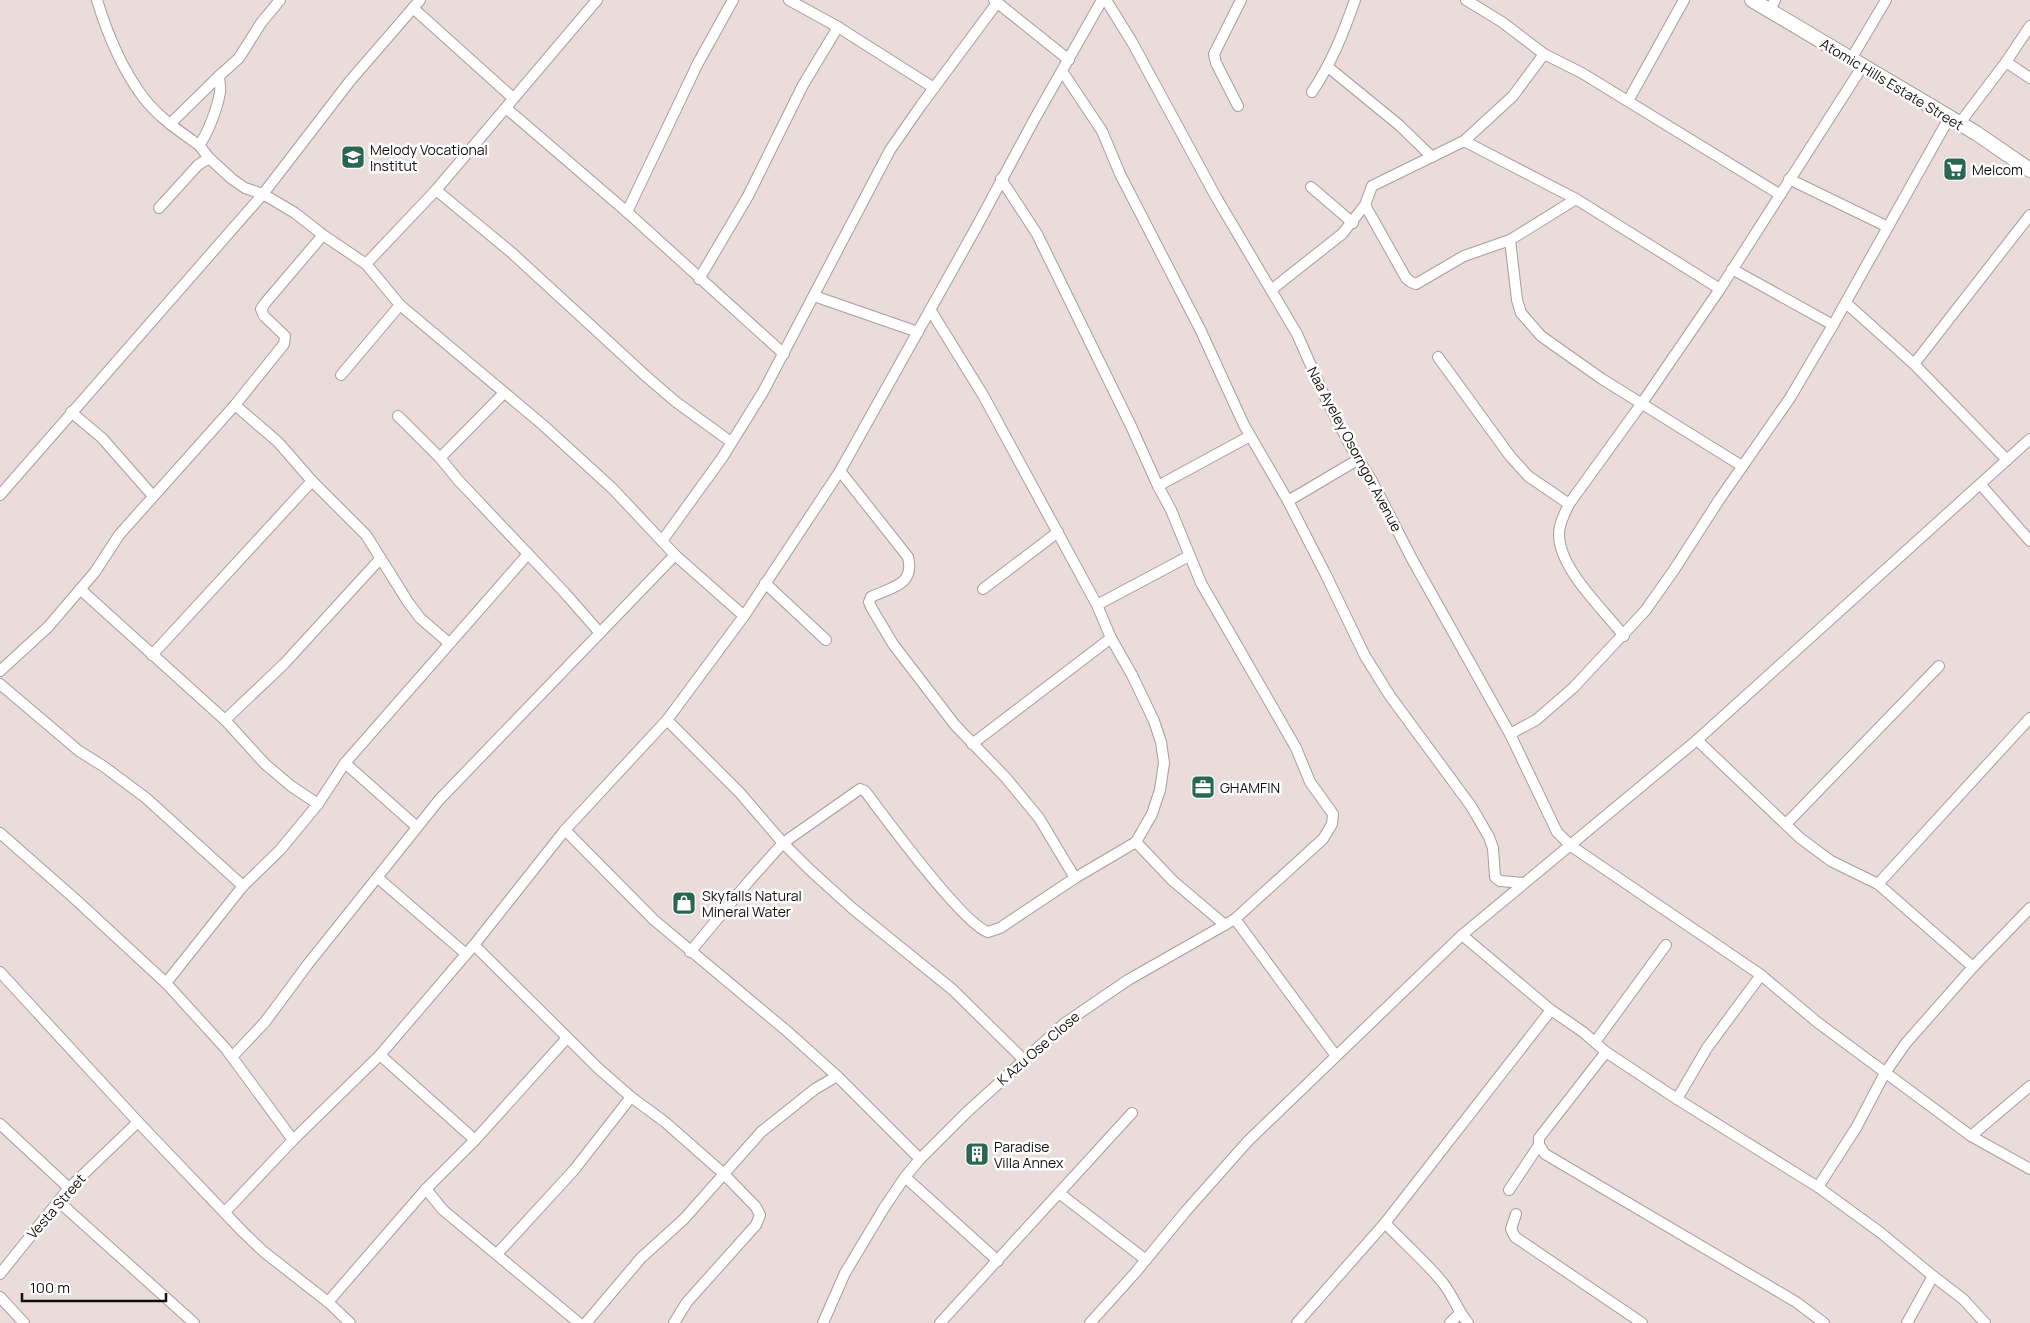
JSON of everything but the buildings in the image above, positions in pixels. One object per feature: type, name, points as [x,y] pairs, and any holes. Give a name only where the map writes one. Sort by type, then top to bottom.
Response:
[{"type":"street","points":[[97,0],[126,72],[144,99],[170,124],[199,145],[209,158],[232,180],[245,188],[263,194],[294,213],[323,236],[366,264],[400,305],[543,425],[612,489],[675,555],[744,616]]},
{"type":"street","points":[[170,124],[239,58],[261,23],[280,0]]},
{"type":"street","points":[[366,264],[436,190],[597,0]]},
{"type":"street","points":[[627,212],[698,63],[733,0]]},
{"type":"street","points":[[789,0],[838,26],[934,88]]},
{"type":"street","points":[[225,1212],[293,1140],[380,1055],[474,945],[565,830],[667,720],[744,616],[840,471],[978,226],[1001,179],[1104,0]]},
{"type":"street","name":"Naa Ayeley Osorngor Avenue","points":[[1104,0],[1132,42],[1216,196],[1296,334],[1324,396],[1384,502],[1412,560],[1510,734],[1557,832],[1571,846],[1761,975],[1817,1022],[1971,1136],[2030,1169]]},
{"type":"street","points":[[1238,106],[1216,63],[1214,54],[1241,0]]},
{"type":"street","points":[[1312,92],[1328,67],[1344,32],[1355,0]]},
{"type":"street","points":[[1466,0],[1502,22],[1544,54],[1582,73],[1779,194]]},
{"type":"street","points":[[1628,101],[1684,0]]},
{"type":"street","name":"Atomic Hills Estate Street","points":[[1752,0],[1772,5],[1856,63],[1976,133],[2030,170]]},
{"type":"street","points":[[1624,636],[1581,586],[1569,565],[1561,547],[1558,533],[1561,520],[1569,504],[1642,403],[1720,289],[1789,179],[1856,63],[1886,0]]},
{"type":"street","points":[[662,541],[703,486],[784,354],[890,150],[996,1],[1069,60]]},
{"type":"street","points":[[0,495],[263,194],[350,81],[416,4],[513,98]]},
{"type":"street","points":[[699,279],[729,232],[803,85],[838,26]]},
{"type":"street","points":[[1510,734],[1536,720],[1556,705],[1624,636],[1645,611],[1790,398],[1888,227],[1954,121],[2006,62],[2030,26]]},
{"type":"street","points":[[1271,290],[1327,247],[1353,222],[1365,205],[1369,191],[1377,182],[1464,141],[1513,96],[1544,54]]},
{"type":"street","points":[[2006,62],[2030,78]]},
{"type":"street","points":[[1328,67],[1399,125],[1432,157]]},
{"type":"street","points":[[1062,71],[1102,131],[1120,174],[1196,321],[1250,436],[1288,501],[1374,670],[1413,729],[1471,806],[1489,836],[1493,848],[1495,877],[1500,881],[1524,883]]},
{"type":"street","points":[[199,145],[216,107],[220,91],[219,76]]},
{"type":"street","points":[[506,108],[627,212],[784,354]]},
{"type":"street","points":[[1464,141],[1576,199],[1720,289]]},
{"type":"street","points":[[159,208],[198,165],[209,158]]},
{"type":"street","points":[[1001,179],[1037,234],[1180,529],[1189,556],[1097,605]]},
{"type":"street","points":[[1789,179],[1888,227]]},
{"type":"street","points":[[1311,187],[1353,222]]},
{"type":"street","points":[[436,190],[512,253],[676,402],[731,442]]},
{"type":"street","points":[[1365,205],[1406,278],[1413,284],[1424,281],[1464,256],[1510,240],[1576,199]]},
{"type":"street","points":[[1914,364],[2030,215]]},
{"type":"street","points":[[0,671],[48,626],[95,572],[119,535],[235,404],[284,344],[285,336],[264,316],[263,306],[323,236]]},
{"type":"street","points":[[1510,240],[1517,300],[1521,314],[1529,325],[1541,336],[1594,374],[1742,466]]},
{"type":"street","points":[[1732,269],[1833,325]]},
{"type":"street","points":[[814,296],[918,332]]},
{"type":"street","points":[[1846,303],[1914,364],[2007,460]]},
{"type":"street","points":[[340,375],[400,305]]},
{"type":"street","points":[[690,952],[783,843],[860,789],[939,885],[977,927],[988,932],[1000,928],[1075,878],[1136,842],[1152,814],[1158,798],[1164,763],[1161,742],[1154,721],[1132,674],[1111,638],[1097,605],[984,395],[931,311]]},
{"type":"street","points":[[1438,357],[1510,456],[1528,476],[1569,504]]},
{"type":"street","points":[[440,458],[504,393]]},
{"type":"street","points":[[235,404],[278,442],[312,481],[366,535],[416,613],[449,644]]},
{"type":"street","points":[[71,412],[102,438],[153,496]]},
{"type":"street","points":[[398,416],[440,458],[600,633]]},
{"type":"street","points":[[1158,486],[1250,436]]},
{"type":"street","points":[[1090,1323],[1248,1141],[1462,935],[1697,740],[2030,439]]},
{"type":"street","points":[[1288,501],[1359,459]]},
{"type":"street","points":[[840,471],[908,557],[910,571],[905,581],[871,597],[869,602],[871,607],[893,644],[955,725],[1006,778],[1039,818],[1075,878]]},
{"type":"street","points":[[152,655],[312,481]]},
{"type":"street","points":[[1981,485],[2030,541]]},
{"type":"street","points":[[983,589],[1058,532]]},
{"type":"street","points":[[166,983],[243,886],[280,850],[318,804],[345,763],[528,554]]},
{"type":"street","points":[[232,1056],[265,1022],[308,964],[417,827],[472,765],[675,555]]},
{"type":"street","name":"K Azu Ose Close","points":[[823,1323],[849,1266],[905,1177],[920,1159],[967,1112],[1064,1023],[1128,980],[1235,919],[1323,839],[1332,824],[1333,814],[1310,782],[1296,748],[1206,592],[1189,556]]},
{"type":"street","points":[[225,720],[284,664],[380,558]]},
{"type":"street","points":[[766,583],[826,640]]},
{"type":"street","points":[[80,589],[225,720],[265,764],[291,786],[318,804]]},
{"type":"street","points":[[972,744],[1111,638]]},
{"type":"street","points":[[1786,824],[1939,666]]},
{"type":"street","points":[[0,684],[80,751],[146,798],[243,886]]},
{"type":"street","points":[[1878,884],[2030,718]]},
{"type":"street","points":[[667,720],[740,793],[783,843],[852,908],[953,990],[1023,1059]]},
{"type":"street","points":[[1697,740],[1800,838],[1831,861],[1878,884],[1973,967]]},
{"type":"street","points":[[345,763],[417,827]]},
{"type":"street","points":[[565,830],[624,891],[690,952],[788,1032],[837,1076],[920,1159]]},
{"type":"street","points":[[0,833],[166,983],[232,1056],[293,1140]]},
{"type":"street","points":[[1136,842],[1172,880],[1225,925]]},
{"type":"street","points":[[378,878],[466,954]]},
{"type":"street","points":[[1818,1187],[1856,1128],[1885,1073],[1906,1043],[1973,967],[2030,908]]},
{"type":"street","points":[[1235,919],[1336,1056]]},
{"type":"street","points":[[1462,935],[1551,1010],[1606,1052],[1677,1099],[1818,1187],[1881,1233],[1932,1276],[1963,1298],[1985,1323]]},
{"type":"street","points":[[474,945],[567,1038],[630,1097],[665,1122],[724,1174],[756,1208],[760,1215],[756,1225],[687,1302],[674,1323]]},
{"type":"street","points":[[1595,1042],[1666,945]]},
{"type":"street","points":[[0,972],[138,1122],[264,1252],[328,1302],[350,1323]]},
{"type":"street","points":[[1677,1099],[1707,1048],[1761,975]]},
{"type":"street","points":[[1297,1323],[1385,1223],[1551,1010]]},
{"type":"street","points":[[328,1302],[426,1189],[475,1140],[567,1038]]},
{"type":"street","points":[[1509,1190],[1539,1145],[1539,1138],[1606,1052]]},
{"type":"street","points":[[380,1055],[475,1140]]},
{"type":"street","points":[[586,1323],[641,1258],[684,1219],[761,1132],[809,1094],[837,1076]]},
{"type":"street","points":[[1971,1136],[2030,1086]]},
{"type":"street","points":[[497,1254],[574,1170],[630,1097]]},
{"type":"street","points":[[940,1323],[1132,1112]]},
{"type":"street","name":"Vesta Street","points":[[0,1274],[69,1188],[138,1122]]},
{"type":"street","points":[[0,1124],[69,1188]]},
{"type":"street","points":[[1539,1145],[1545,1154],[1796,1302],[1824,1323]]},
{"type":"street","points":[[905,1177],[998,1261]]},
{"type":"street","points":[[426,1189],[443,1210],[579,1323]]},
{"type":"street","points":[[1058,1193],[1146,1260]]},
{"type":"street","points":[[58,1201],[194,1323]]},
{"type":"street","points":[[1516,1214],[1511,1230],[1515,1237],[1642,1323]]},
{"type":"street","points":[[1385,1223],[1442,1282],[1454,1298],[1460,1313],[1468,1323]]},
{"type":"street","points":[[1907,1323],[1932,1276]]},
{"type":"street","points":[[0,1297],[24,1323]]},
{"type":"street","points":[[1450,1323],[1460,1313]]},
{"type":"place","name":"Melody Vocational Institut","points":[[353,157]]},
{"type":"place","name":"Melcom","points":[[1955,169]]},
{"type":"place","name":"GHAMFIN","points":[[1203,787]]},
{"type":"place","name":"Skyfalls Natural Mineral Water","points":[[684,903]]},
{"type":"place","name":"Paradise Villa Annex","points":[[977,1154]]}]
